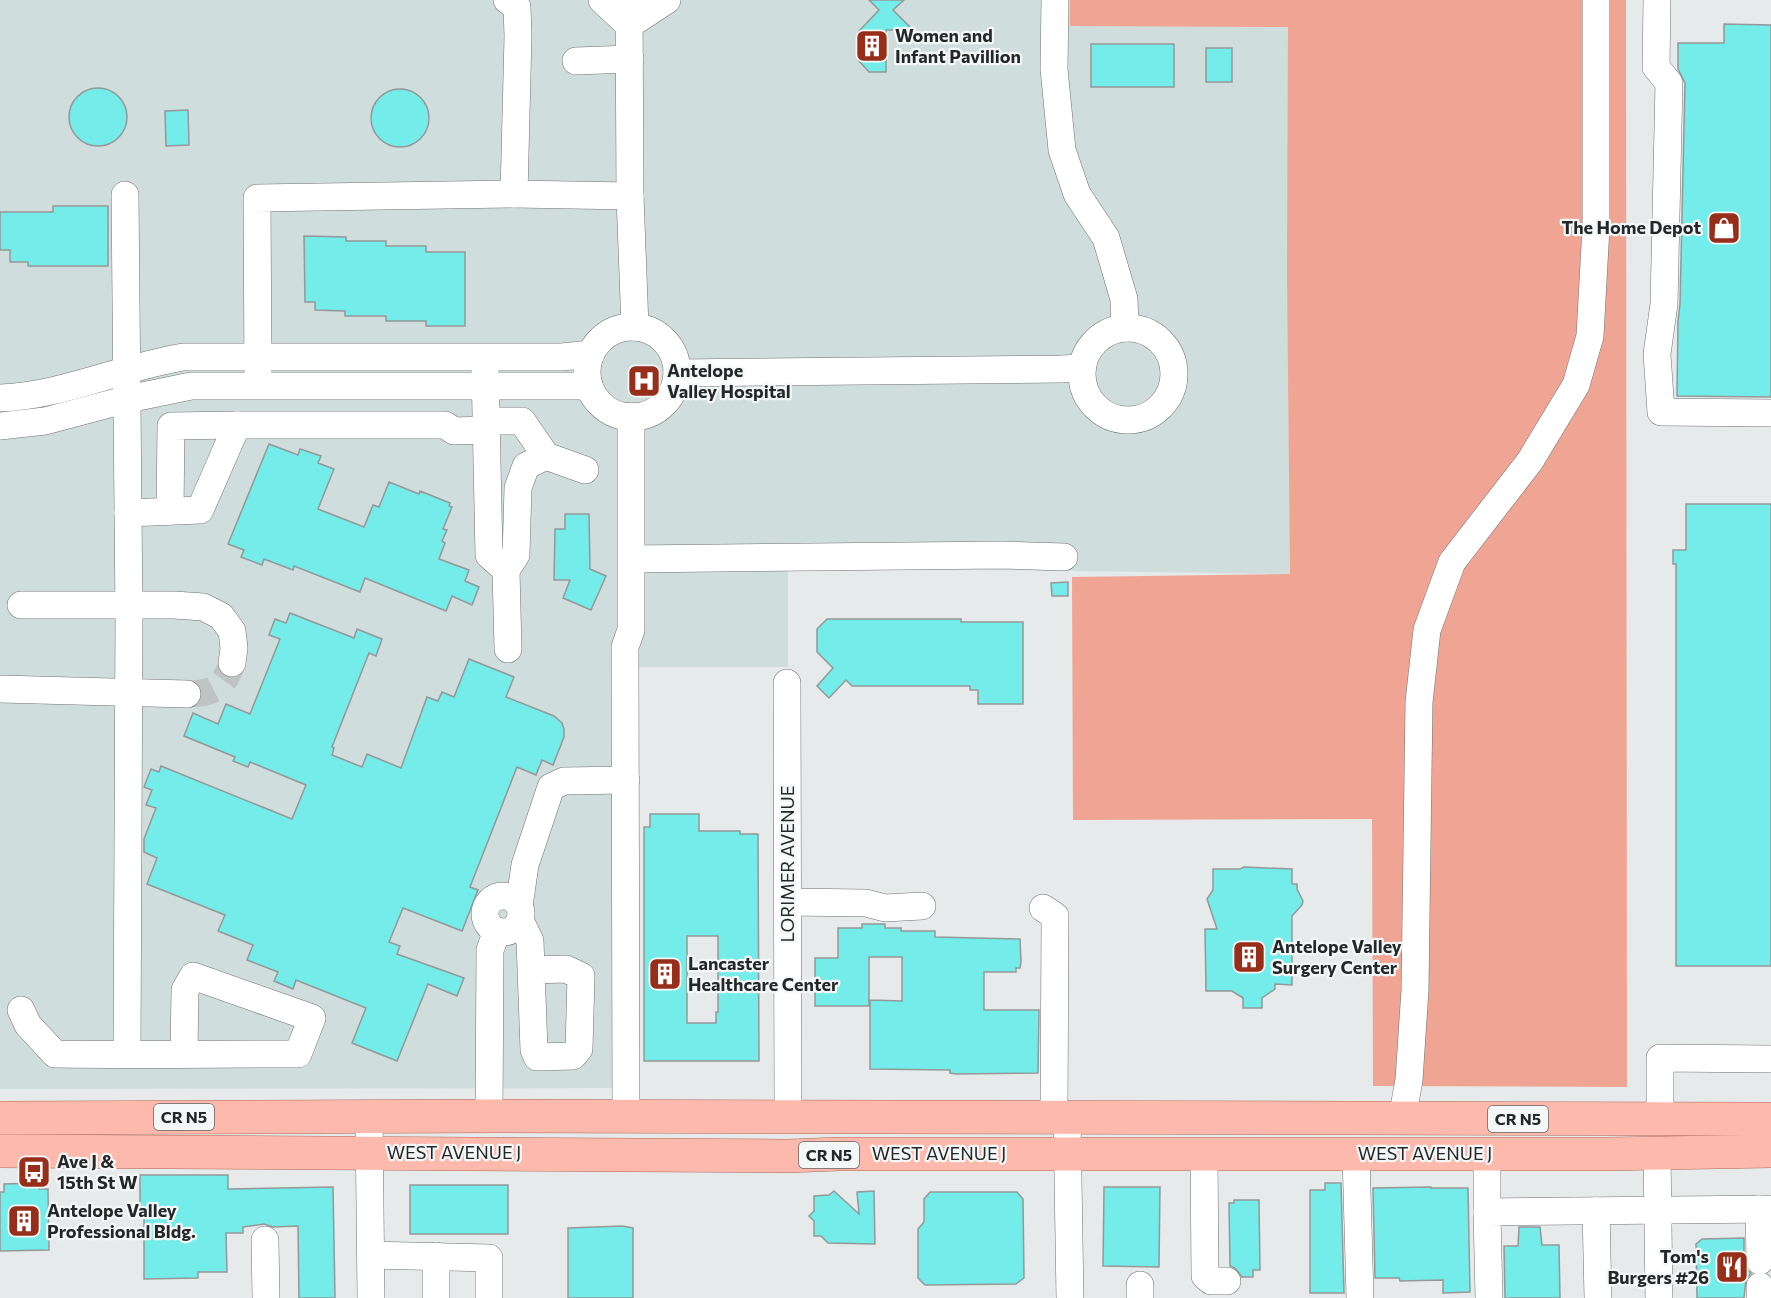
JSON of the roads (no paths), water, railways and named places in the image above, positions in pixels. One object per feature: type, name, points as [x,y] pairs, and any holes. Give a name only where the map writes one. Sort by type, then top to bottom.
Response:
[{"type":"main road","name":"WEST AVENUE J","points":[[0,1118],[626,1116],[1771,1119]]},
{"type":"main road","points":[[626,1155],[653,1134],[766,1135],[788,1117]]},
{"type":"main road","points":[[788,1156],[810,1133],[891,1133],[922,1117]]},
{"type":"main road","points":[[1501,1154],[1533,1134],[1635,1133],[1660,1120]]},
{"type":"main road","points":[[1658,1153],[1682,1133],[1771,1132]]},
{"type":"main road","name":"WEST AVENUE J","points":[[0,1151],[788,1156],[1771,1151]]},
{"type":"street","points":[[507,0],[517,7],[514,194]]},
{"type":"street","points":[[602,0],[629,12],[667,0]]},
{"type":"street","points":[[1055,0],[1054,69],[1062,150],[1077,194],[1106,238],[1124,299],[1125,328]]},
{"type":"street","points":[[1402,1119],[1409,1080],[1415,990],[1419,702],[1427,630],[1452,562],[1535,451],[1576,385],[1590,336],[1596,228],[1596,0]]},
{"type":"street","points":[[1657,0],[1656,67],[1669,83],[1664,304],[1657,354],[1661,412],[1771,413]]},
{"type":"street","points":[[629,12],[630,196],[635,327]]},
{"type":"street","points":[[576,61],[630,59]]},
{"type":"street","points":[[258,386],[257,198],[514,194],[630,196]]},
{"type":"street","points":[[125,195],[129,606],[127,1054]]},
{"type":"street","points":[[635,327],[656,334],[665,342],[676,362],[675,384],[664,403],[646,414],[632,416],[616,414],[600,403],[590,386],[587,375],[591,354],[597,344],[614,331],[635,327]]},
{"type":"street","points":[[1125,328],[1146,332],[1164,345],[1170,355],[1174,376],[1172,387],[1160,406],[1152,413],[1130,420],[1108,415],[1090,400],[1082,379],[1082,368],[1089,348],[1105,334],[1125,328]]},
{"type":"street","points":[[0,398],[30,396],[151,362],[183,357],[562,357],[591,354]]},
{"type":"street","points":[[485,357],[489,555],[506,570]]},
{"type":"street","points":[[677,373],[1082,368]]},
{"type":"street","points":[[0,426],[45,421],[128,399],[191,386],[590,386]]},
{"type":"street","points":[[626,1116],[625,647],[632,630],[632,416]]},
{"type":"street","points":[[170,511],[171,426],[445,425],[453,431],[522,422],[546,456],[585,470]]},
{"type":"street","points":[[128,513],[200,510],[237,425]]},
{"type":"street","points":[[508,649],[506,570],[516,555],[518,488],[526,466],[546,456]]},
{"type":"street","points":[[632,559],[1002,555],[1064,557]]},
{"type":"street","points":[[21,605],[203,607],[220,616],[232,631],[234,648],[232,663]]},
{"type":"street","name":"LORIMER AVENUE","points":[[787,683],[788,1117]]},
{"type":"street","points":[[11,689],[187,694]]},
{"type":"street","points":[[489,1116],[490,950],[512,919],[525,865],[551,787],[564,781],[626,780]]},
{"type":"street","points":[[788,902],[866,903],[885,908],[922,906]]},
{"type":"street","points":[[1043,908],[1055,916],[1061,1118],[1068,1154],[1070,1298]]},
{"type":"street","points":[[512,919],[530,941],[532,970]]},
{"type":"street","points":[[21,1010],[28,1025],[55,1054],[127,1054],[184,1054],[298,1054],[312,1018],[193,976],[185,990],[184,1054]]},
{"type":"street","points":[[1660,1120],[1660,1058],[1771,1059]]},
{"type":"street","points":[[369,1116],[371,1298]]},
{"type":"street","points":[[1658,1153],[1659,1298]]},
{"type":"street","points":[[1204,1154],[1205,1276],[1211,1281],[1227,1281]]},
{"type":"street","points":[[1356,1154],[1360,1298]]},
{"type":"street","points":[[1489,1298],[1487,1212],[1501,1154]]},
{"type":"street","points":[[1487,1212],[1765,1209],[1760,1282]]},
{"type":"street","points":[[1596,1211],[1598,1298]]},
{"type":"street","points":[[265,1240],[266,1298]]},
{"type":"street","points":[[371,1255],[489,1258],[489,1298]]},
{"type":"street","points":[[436,1256],[436,1298]]},
{"type":"tunnel","points":[[187,694],[204,693],[216,688],[229,672],[232,663]]},
{"type":"place","name":"Women and Infant Pavillion","points":[[872,46]]},
{"type":"place","name":"The Home Depot","points":[[1724,228]]},
{"type":"place","name":"Antelope Valley Hospital","points":[[644,381]]},
{"type":"place","name":"Antelope Valley Surgery Center","points":[[1249,957]]},
{"type":"place","name":"Lancaster Healthcare Center","points":[[665,974]]},
{"type":"place","name":"Ave J & 15th St W","points":[[34,1172]]},
{"type":"place","name":"Antelope Valley Professional Bldg.","points":[[24,1221]]},
{"type":"place","name":"Tom's Burgers #26","points":[[1732,1267]]}]
